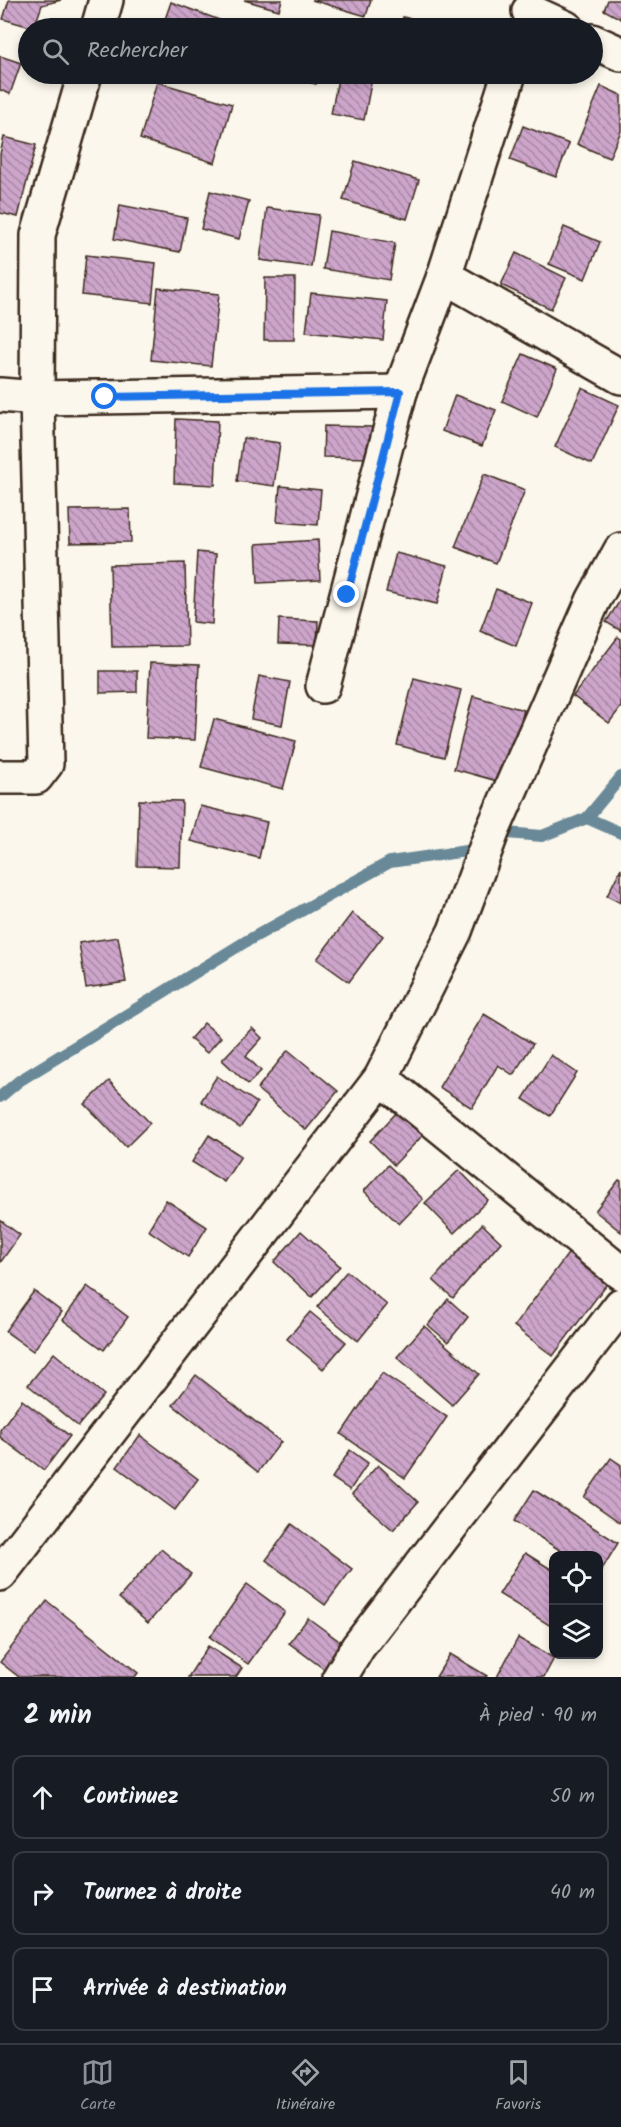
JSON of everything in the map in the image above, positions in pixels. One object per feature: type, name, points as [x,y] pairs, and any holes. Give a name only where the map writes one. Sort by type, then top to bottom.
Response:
[{"type":"street","points":[[101,18],[106,0]]},
{"type":"street","points":[[603,46],[621,54]]},
{"type":"street","points":[[0,777],[36,777],[46,764],[37,398],[38,235],[82,84]]},
{"type":"street","points":[[323,686],[400,392],[444,276],[506,84]]},
{"type":"street","points":[[444,276],[621,376]]},
{"type":"street","points":[[0,395],[37,398],[400,392]]},
{"type":"street","points":[[0,1574],[381,1078],[455,931],[492,832],[593,601],[621,550]]},
{"type":"street","points":[[381,1078],[621,1273]]},
{"type":"street","points":[[340,1677],[358,1647],[621,1305]]},
{"type":"building","points":[[9,0],[61,0],[42,5],[37,18],[18,18],[18,23],[3,19]]},
{"type":"building","points":[[244,0],[282,0],[279,10]]},
{"type":"building","points":[[312,0],[371,0],[366,16]]},
{"type":"building","points":[[608,0],[621,0],[621,19],[604,10]]},
{"type":"building","points":[[171,2],[214,18],[165,18]]},
{"type":"building","points":[[0,56],[18,62],[18,71],[10,94],[0,90]]},
{"type":"building","points":[[156,84],[164,84],[232,104],[215,163],[140,139]]},
{"type":"building","points":[[337,84],[371,84],[364,120],[331,114]]},
{"type":"building","points":[[601,86],[621,95],[621,131],[609,158],[577,144]]},
{"type":"building","points":[[523,126],[569,144],[556,177],[510,160]]},
{"type":"building","points":[[4,137],[36,145],[18,217],[0,213],[0,154]]},
{"type":"building","points":[[355,161],[419,180],[407,219],[343,200]]},
{"type":"building","points":[[210,191],[249,201],[239,239],[201,229]]},
{"type":"building","points":[[120,205],[187,218],[180,252],[114,239]]},
{"type":"building","points":[[267,208],[319,215],[311,267],[260,260]]},
{"type":"building","points":[[564,227],[600,242],[585,279],[549,264]]},
{"type":"building","points":[[329,231],[395,243],[389,280],[323,269]]},
{"type":"building","points":[[516,253],[566,278],[551,309],[501,285]]},
{"type":"building","points":[[86,255],[156,263],[152,303],[82,295]]},
{"type":"building","points":[[265,278],[295,278],[294,340],[264,340]]},
{"type":"building","points":[[158,288],[219,294],[211,366],[151,360]]},
{"type":"building","points":[[311,293],[387,301],[383,340],[306,332]]},
{"type":"building","points":[[523,354],[557,369],[537,417],[502,401]]},
{"type":"building","points":[[582,388],[619,405],[592,464],[555,447]]},
{"type":"building","points":[[455,395],[496,410],[482,446],[442,431]]},
{"type":"building","points":[[176,419],[218,421],[215,485],[174,483]]},
{"type":"building","points":[[324,426],[372,427],[371,458],[323,457]]},
{"type":"building","points":[[243,438],[280,443],[274,486],[237,481]]},
{"type":"building","points":[[484,474],[525,490],[496,563],[455,547]]},
{"type":"building","points":[[280,486],[321,490],[318,525],[277,522]]},
{"type":"building","points":[[130,509],[131,542],[70,543],[69,510]]},
{"type":"building","points":[[318,540],[320,580],[258,583],[256,544]]},
{"type":"building","points":[[197,552],[216,554],[212,624],[193,622]]},
{"type":"building","points":[[396,553],[447,566],[437,604],[386,592]]},
{"type":"building","points":[[185,563],[187,646],[112,647],[110,565]]},
{"type":"building","points":[[496,589],[532,603],[516,646],[480,631]]},
{"type":"building","points":[[621,599],[621,631],[606,622]]},
{"type":"building","points":[[279,619],[318,621],[317,645],[278,644]]},
{"type":"building","points":[[618,637],[621,639],[621,707],[609,723],[573,696]]},
{"type":"building","points":[[150,663],[199,665],[195,740],[146,738]]},
{"type":"building","points":[[100,671],[137,671],[137,692],[100,693]]},
{"type":"building","points":[[259,676],[290,682],[282,725],[251,719]]},
{"type":"building","points":[[414,678],[461,690],[444,757],[397,745]]},
{"type":"building","points":[[473,696],[524,710],[504,783],[454,769]]},
{"type":"building","points":[[214,719],[296,741],[283,789],[201,767]]},
{"type":"building","points":[[139,800],[182,801],[180,867],[137,866]]},
{"type":"building","points":[[200,806],[267,822],[259,858],[191,841]]},
{"type":"building","points":[[621,868],[621,903],[607,896]]},
{"type":"building","points":[[352,913],[383,936],[349,982],[317,959]]},
{"type":"building","points":[[118,937],[126,982],[86,988],[79,943]]},
{"type":"building","points":[[484,1014],[533,1044],[513,1075],[498,1065],[472,1108],[439,1087]]},
{"type":"building","points":[[204,1023],[221,1037],[207,1053],[190,1039]]},
{"type":"building","points":[[252,1028],[262,1038],[246,1056],[261,1071],[248,1084],[222,1060]]},
{"type":"building","points":[[288,1050],[338,1091],[306,1130],[257,1089]]},
{"type":"building","points":[[551,1055],[577,1073],[550,1116],[523,1099]]},
{"type":"building","points":[[217,1076],[257,1103],[240,1128],[201,1101]]},
{"type":"building","points":[[109,1081],[150,1123],[126,1147],[85,1104]]},
{"type":"building","points":[[399,1110],[424,1134],[394,1165],[370,1141]]},
{"type":"building","points":[[209,1135],[241,1156],[224,1182],[192,1162]]},
{"type":"building","points":[[388,1165],[423,1199],[399,1224],[364,1191]]},
{"type":"building","points":[[459,1170],[488,1200],[454,1233],[425,1203]]},
{"type":"building","points":[[619,1180],[621,1181],[621,1232],[595,1211]]},
{"type":"building","points":[[166,1200],[207,1227],[188,1257],[148,1230]]},
{"type":"building","points":[[0,1220],[20,1235],[0,1263]]},
{"type":"building","points":[[482,1224],[501,1242],[453,1298],[433,1280]]},
{"type":"building","points":[[301,1231],[340,1266],[312,1297],[274,1262]]},
{"type":"building","points":[[570,1251],[609,1281],[553,1356],[514,1326]]},
{"type":"building","points":[[347,1271],[387,1305],[358,1341],[317,1307]]},
{"type":"building","points":[[87,1286],[128,1317],[104,1350],[63,1320]]},
{"type":"building","points":[[34,1291],[62,1312],[33,1351],[5,1331]]},
{"type":"building","points":[[448,1299],[468,1317],[448,1342],[428,1325]]},
{"type":"building","points":[[310,1312],[346,1342],[323,1369],[287,1339]]},
{"type":"building","points":[[424,1326],[479,1374],[452,1405],[397,1357]]},
{"type":"building","points":[[54,1353],[104,1395],[78,1426],[28,1385]]},
{"type":"building","points":[[382,1373],[447,1417],[405,1478],[341,1434]]},
{"type":"building","points":[[196,1375],[281,1442],[258,1472],[173,1405]]},
{"type":"building","points":[[22,1400],[70,1436],[44,1470],[0,1437],[0,1430]]},
{"type":"building","points":[[140,1435],[198,1479],[175,1510],[117,1467]]},
{"type":"building","points":[[350,1450],[368,1463],[350,1490],[332,1478]]},
{"type":"building","points":[[611,1458],[621,1465],[621,1523],[584,1497]]},
{"type":"building","points":[[378,1465],[418,1502],[393,1530],[352,1494]]},
{"type":"building","points":[[534,1490],[618,1543],[603,1567],[603,1551],[561,1551],[514,1521]]},
{"type":"building","points":[[292,1524],[352,1569],[325,1605],[266,1560]]},
{"type":"building","points":[[161,1549],[191,1574],[148,1623],[119,1598]]},
{"type":"building","points":[[525,1553],[549,1568],[549,1625],[499,1594]]},
{"type":"building","points":[[247,1584],[285,1612],[248,1664],[210,1637]]},
{"type":"building","points":[[47,1601],[138,1673],[135,1677],[19,1677],[0,1662]]},
{"type":"building","points":[[308,1618],[350,1649],[332,1675],[289,1643]]},
{"type":"building","points":[[518,1638],[549,1655],[549,1659],[553,1659],[544,1677],[497,1677]]},
{"type":"building","points":[[208,1646],[242,1668],[236,1677],[188,1677]]},
{"type":"building","points":[[450,1654],[487,1676],[436,1677]]},
{"type":"waterway","points":[[495,832],[542,836],[587,818],[621,777]]},
{"type":"waterway","points":[[587,818],[621,833]]},
{"type":"waterway","points":[[0,1097],[19,1081],[245,942],[390,862],[473,850],[479,844]]},
{"type":"route","points":[[105,397],[400,392],[347,595]]}]
